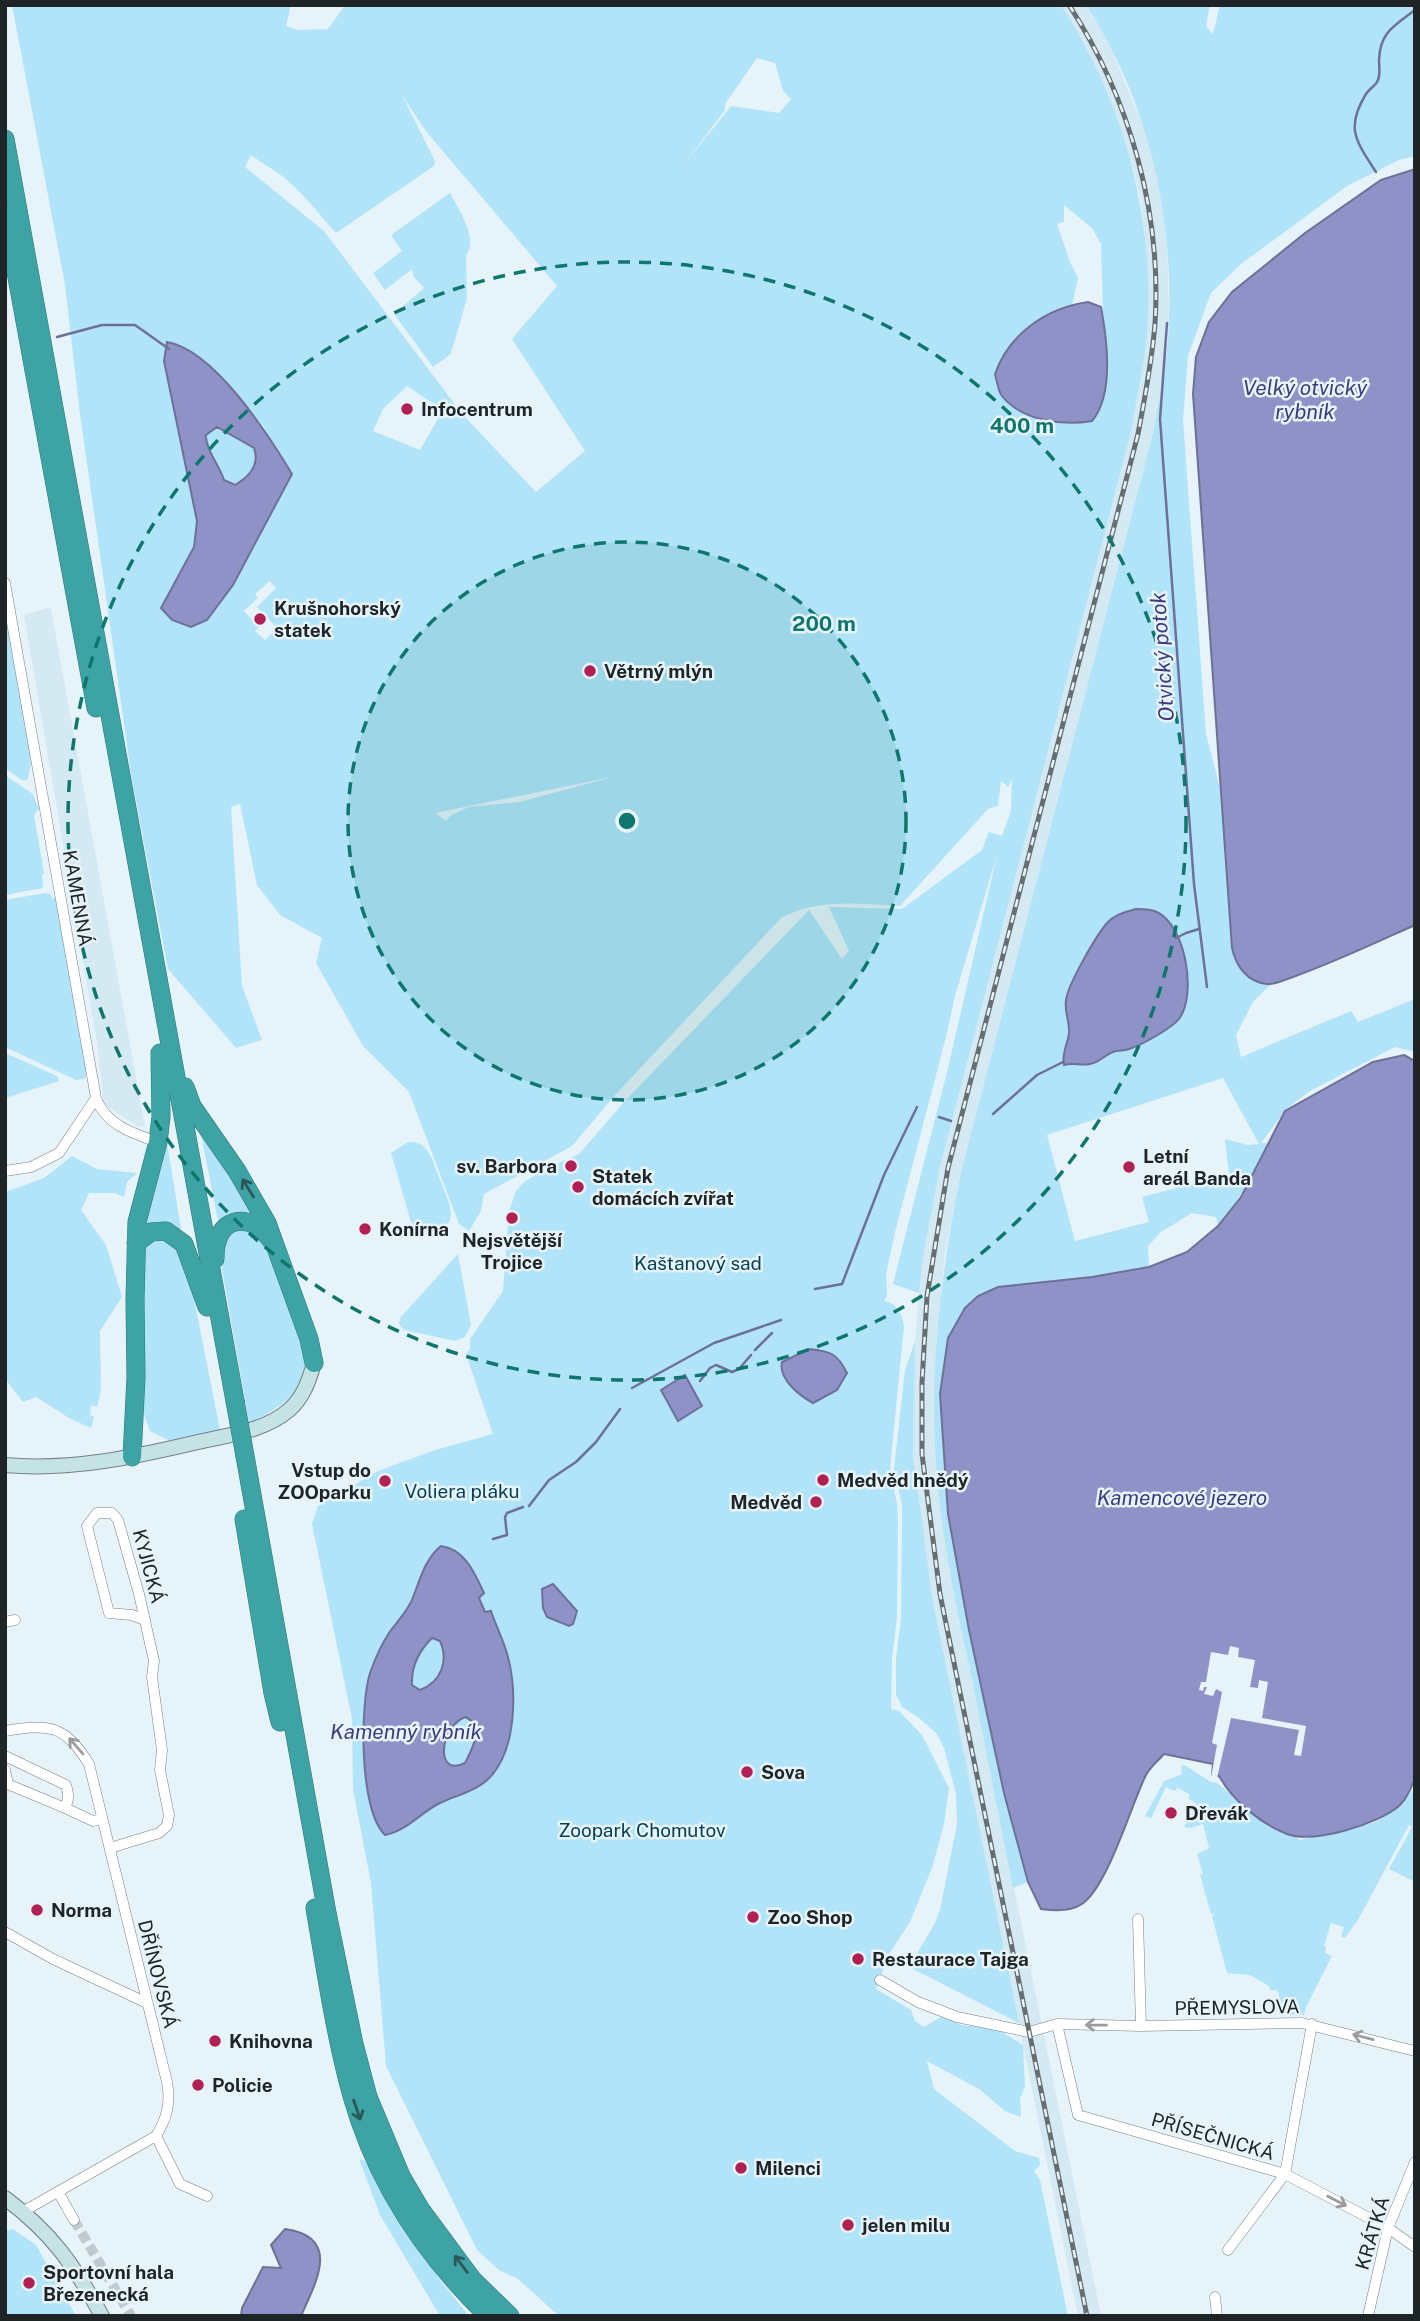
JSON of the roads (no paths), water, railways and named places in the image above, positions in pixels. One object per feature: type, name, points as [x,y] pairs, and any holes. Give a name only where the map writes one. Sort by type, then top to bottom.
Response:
[{"type":"highway","points":[[5,139],[207,1307],[229,1404],[354,2044],[368,2097],[401,2176],[421,2210],[472,2279],[510,2316]]},
{"type":"highway","points":[[5,212],[165,1052],[214,1282],[229,1404]]},
{"type":"highway","points":[[5,250],[17,281]]},
{"type":"highway","points":[[132,1457],[136,1377],[135,1243],[137,1222],[158,1142],[165,1052]]},
{"type":"highway","points":[[165,1052],[192,1106],[258,1204],[309,1339],[314,1363]]},
{"type":"highway","points":[[214,1282],[217,1240],[231,1223],[239,1220],[256,1223],[265,1230],[276,1250]]},
{"type":"highway","points":[[135,1243],[151,1232],[166,1231],[184,1244],[207,1307]]},
{"type":"highway","points":[[239,1458],[272,1693],[277,1702],[339,2044],[353,2098],[371,2150],[389,2189],[412,2227],[462,2291],[488,2316]]},
{"type":"street","name":"KAMENNÁ","points":[[5,583],[96,1098]]},
{"type":"street","points":[[96,1098],[101,1111],[109,1119],[131,1132],[158,1142]]},
{"type":"street","points":[[5,1171],[32,1167],[59,1153],[96,1098]]},
{"type":"street","points":[[5,1465],[46,1467],[132,1457],[258,1427],[275,1420],[299,1401],[314,1363]]},
{"type":"street","name":"KYJICKÁ","points":[[110,1848],[159,1833],[167,1826],[169,1815],[160,1770],[162,1750],[152,1677],[154,1661],[145,1620],[118,1520],[111,1513],[97,1513],[87,1526],[109,1613],[132,1615],[145,1620]]},
{"type":"street","name":"DŘÍNOVSKÁ","points":[[5,1731],[33,1727],[58,1731],[75,1741],[89,1764],[168,2091],[169,2103],[165,2121],[156,2136]]},
{"type":"street","points":[[5,1756],[65,1785],[69,1793],[65,1808]]},
{"type":"street","points":[[5,1770],[7,1783],[93,1821],[101,1813]]},
{"type":"street","points":[[1138,1919],[1141,2026]]},
{"type":"street","points":[[5,1932],[53,1959],[147,2004]]},
{"type":"street","name":"PŘEMYSLOVA","points":[[880,1980],[918,2002],[957,2017],[1029,2032],[1057,2024],[1312,2024],[1415,2050]]},
{"type":"street","name":"PŘÍSEČNICKÁ","points":[[1057,2024],[1078,2115],[1285,2175],[1388,2228],[1415,2247]]},
{"type":"street","points":[[1228,2250],[1285,2175],[1312,2024]]},
{"type":"street","points":[[24,2211],[156,2136],[180,2184],[207,2196]]},
{"type":"street","name":"KRÁTKÁ","points":[[1368,2316],[1388,2228],[1415,2162]]},
{"type":"street","points":[[58,2192],[74,2220]]},
{"type":"street","points":[[5,2198],[40,2226],[78,2272],[102,2316]]},
{"type":"street","points":[[1215,2297],[1217,2316]]},
{"type":"water","name":"Velký otvický rybník","points":[[1415,169],[1415,925],[1280,982],[1260,983],[1244,972],[1236,961],[1232,948],[1193,394],[1196,357],[1209,322],[1232,292],[1305,233],[1381,180]]},
{"type":"water","points":[[1088,302],[1101,307],[1107,350],[1104,397],[1099,410],[1092,421],[1069,423],[1044,420],[1020,411],[1010,404],[999,389],[995,374],[1001,360],[1031,325],[1058,310]]},
{"type":"water","points":[[167,342],[185,348],[203,360],[238,396],[292,474],[233,585],[207,620],[191,627],[172,620],[161,608],[194,547],[197,521],[164,361]],"holes":[[[217,427],[254,448],[256,460],[252,470],[235,485],[224,480],[206,435]]]},
{"type":"water","points":[[1136,909],[1157,912],[1167,920],[1181,946],[1188,978],[1184,1008],[1179,1019],[1163,1032],[1127,1050],[1113,1052],[1094,1063],[1064,1065],[1069,1033],[1066,1000],[1072,983],[1107,923],[1117,915]]},
{"type":"water","name":"Kamencové jezero","points":[[1404,1055],[1415,1061],[1415,1778],[1412,1786],[1399,1806],[1376,1819],[1329,1834],[1299,1836],[1277,1830],[1248,1811],[1219,1776],[1212,1775],[1213,1764],[1164,1754],[1146,1775],[1110,1863],[1092,1895],[1082,1904],[1067,1910],[1041,1909],[1028,1882],[1004,1793],[969,1630],[948,1514],[940,1394],[948,1338],[965,1308],[978,1296],[998,1287],[1092,1277],[1149,1267],[1187,1252],[1218,1226],[1241,1197],[1285,1111],[1373,1062]]},
{"type":"water","points":[[809,1349],[832,1354],[847,1373],[837,1390],[813,1403],[791,1386],[783,1375],[782,1368],[782,1362]]},
{"type":"water","points":[[685,1375],[702,1406],[678,1421],[661,1390]]},
{"type":"water","name":"Kamenný rybník","points":[[441,1546],[463,1557],[484,1593],[479,1598],[485,1612],[491,1611],[511,1671],[513,1702],[510,1735],[500,1763],[487,1780],[433,1807],[400,1830],[385,1835],[376,1822],[366,1782],[363,1732],[367,1688],[381,1647],[409,1606],[426,1565]],"holes":[[[432,1638],[440,1641],[443,1663],[433,1682],[420,1690],[412,1685],[414,1666],[423,1648]],[[465,1717],[475,1726],[476,1738],[465,1763],[455,1766],[449,1764],[445,1758],[446,1740],[456,1723]]]},
{"type":"water","points":[[553,1584],[577,1611],[573,1624],[569,1626],[547,1617],[543,1608],[542,1589]]},
{"type":"water","points":[[285,2229],[303,2234],[314,2241],[319,2251],[318,2276],[301,2316],[241,2316],[242,2308],[263,2267],[281,2268],[271,2245]]},
{"type":"waterway","points":[[1376,172],[1359,143],[1356,116],[1366,94],[1378,80],[1380,50],[1385,36],[1415,10]]},
{"type":"waterway","name":"Otvický potok","points":[[1167,323],[1160,419],[1194,884],[1207,987]]},
{"type":"waterway","points":[[57,337],[102,325],[135,325],[169,349]]},
{"type":"waterway","points":[[1176,938],[1199,929]]},
{"type":"waterway","points":[[993,1114],[1037,1075],[1063,1062]]},
{"type":"waterway","points":[[815,1289],[842,1284],[884,1175],[917,1107]]},
{"type":"waterway","points":[[939,1117],[951,1121]]},
{"type":"waterway","points":[[632,1388],[714,1343],[781,1320]]},
{"type":"waterway","points":[[755,1350],[772,1333]]},
{"type":"waterway","points":[[700,1381],[710,1368],[716,1365],[732,1372],[739,1369],[751,1355]]},
{"type":"waterway","points":[[529,1506],[549,1480],[576,1462],[596,1442],[620,1409]]},
{"type":"waterway","points":[[493,1539],[507,1535],[507,1513],[523,1507]]},
{"type":"tunnel","points":[[74,2220],[131,2316]]},
{"type":"railway","points":[[1069,5],[1109,79],[1138,158],[1153,240],[1156,282],[1154,338],[1138,434],[948,1168],[927,1296],[922,1383],[922,1454],[940,1594],[1087,2316]]},
{"type":"place","name":"Infocentrum","points":[[407,409]]},
{"type":"place","name":"Krušnohorský statek","points":[[260,619]]},
{"type":"place","name":"Větrný mlýn","points":[[590,671]]},
{"type":"place","name":"sv. Barbora","points":[[571,1166]]},
{"type":"place","name":"Letní areál Banda","points":[[1129,1167]]},
{"type":"place","name":"Statek domácích zvířat","points":[[578,1187]]},
{"type":"place","name":"Nejsvětější Trojice","points":[[512,1218]]},
{"type":"place","name":"Konírna","points":[[365,1229]]},
{"type":"place","name":"Medvěd hnědý","points":[[823,1480]]},
{"type":"place","name":"Vstup do ZOOparku","points":[[385,1481]]},
{"type":"place","name":"Medvěd","points":[[816,1502]]},
{"type":"place","name":"Sova","points":[[747,1772]]},
{"type":"place","name":"Dřevák","points":[[1171,1813]]},
{"type":"place","name":"Norma","points":[[37,1910]]},
{"type":"place","name":"Zoo Shop","points":[[753,1917]]},
{"type":"place","name":"Restaurace Tajga","points":[[858,1959]]},
{"type":"place","name":"Knihovna","points":[[215,2041]]},
{"type":"place","name":"Policie","points":[[198,2085]]},
{"type":"place","name":"Milenci","points":[[741,2168]]},
{"type":"place","name":"jelen milu","points":[[848,2225]]},
{"type":"place","name":"Sportovní hala Březenecká","points":[[29,2283]]},
{"type":"park label","name":"Kaštanový sad","points":[[698,1263]]},
{"type":"park label","name":"Voliera pláku","points":[[462,1491]]},
{"type":"park label","name":"Zoopark Chomutov","points":[[642,1830]]}]
